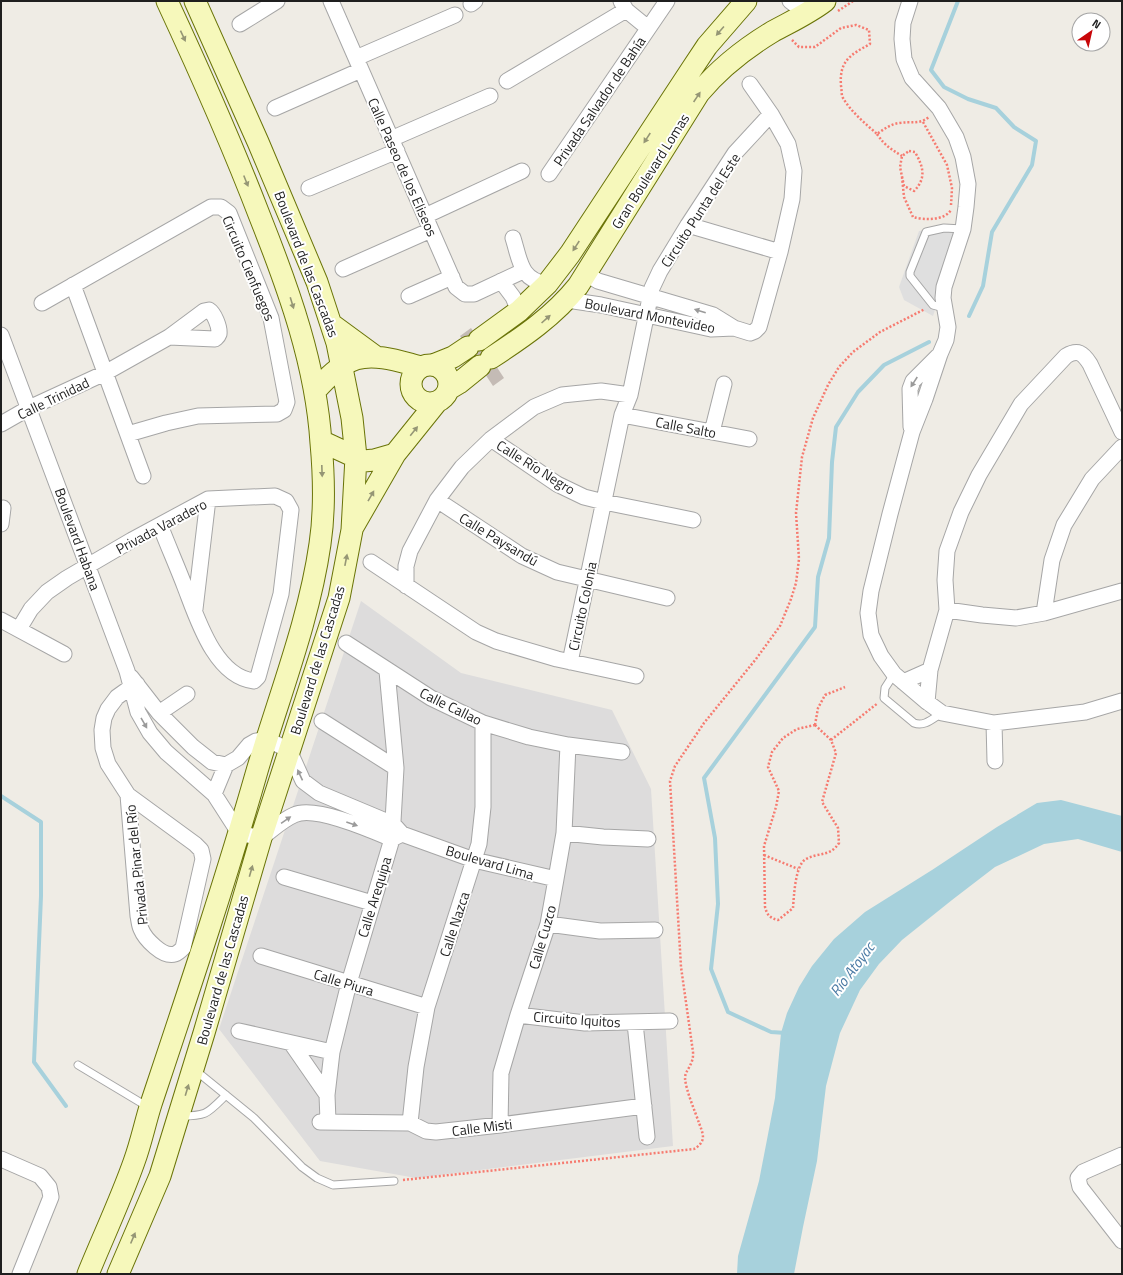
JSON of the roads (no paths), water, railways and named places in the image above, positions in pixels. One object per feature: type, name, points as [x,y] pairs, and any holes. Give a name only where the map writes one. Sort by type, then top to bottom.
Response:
[{"type":"main road","name":"Boulevard de las Cascadas","points":[[88,1274],[134,1163],[150,1108],[239,833],[309,602],[320,543],[323,513],[321,441],[315,391],[302,336],[288,290],[233,149],[166,1]]},
{"type":"main road","name":"Boulevard de las Cascadas","points":[[118,1274],[160,1176],[179,1116],[261,838],[339,598],[352,530],[356,457],[352,418],[342,366],[331,324],[316,282],[258,142],[195,1]]},
{"type":"main road","name":"Gran Boulevard Lomas","points":[[427,366],[453,357],[473,344],[514,315],[547,284],[570,254],[703,51],[746,1]]},
{"type":"main road","name":"Gran Boulevard Lomas","points":[[352,530],[396,454],[443,396],[486,362],[537,327],[566,300],[586,274],[699,93],[713,77],[729,62],[771,33],[824,8]]},
{"type":"main road","points":[[233,149],[258,142]]},
{"type":"main road","points":[[592,221],[611,234]]},
{"type":"main road","points":[[514,315],[521,339]]},
{"type":"main road","points":[[331,324],[376,357]]},
{"type":"main road","points":[[315,391],[342,366],[356,359],[376,357],[439,367],[448,376],[450,382],[443,396],[430,404],[418,399],[414,394],[411,382],[412,376],[416,371],[427,366]]},
{"type":"main road","points":[[321,441],[364,461],[396,454]]},
{"type":"street","points":[[240,24],[277,1]]},
{"type":"street","name":"Calle Paseo de los Eliseos","points":[[331,1],[456,287],[465,294],[474,294],[523,271]]},
{"type":"street","name":"Privada Salvador de Bahía","points":[[549,174],[667,1]]},
{"type":"street","points":[[790,1],[794,4],[824,8]]},
{"type":"street","points":[[910,1],[903,23],[902,39],[904,59],[912,78],[939,108],[956,137],[963,158],[968,184],[964,229],[944,288],[943,298],[938,307],[948,327],[946,340],[940,354],[913,381],[910,389],[912,432],[871,591],[868,613],[871,635],[881,656],[899,678],[942,713],[994,723],[1085,712],[1122,701]]},
{"type":"street","points":[[507,81],[624,5],[648,28]]},
{"type":"street","points":[[275,108],[455,15]]},
{"type":"street","points":[[688,225],[780,252],[792,199],[794,171],[788,144],[771,114],[750,84]]},
{"type":"street","points":[[309,188],[490,96]]},
{"type":"street","name":"Circuito Punta del Este","points":[[646,315],[652,288],[660,271],[688,225],[735,153],[771,114]]},
{"type":"street","points":[[425,216],[522,171]]},
{"type":"street","name":"Circuito Cienfuegos","points":[[42,303],[211,208],[221,207],[229,213],[271,318],[287,402],[284,410],[277,414],[198,416],[128,434]]},
{"type":"street","points":[[343,269],[431,230]]},
{"type":"street","points":[[513,238],[523,271],[535,281],[547,284]]},
{"type":"street","name":"Boulevard Montevideo","points":[[586,274],[598,280],[713,315],[734,328],[750,333],[755,331],[758,327],[780,252]]},
{"type":"street","points":[[409,296],[452,277]]},
{"type":"street","points":[[501,282],[513,297],[514,315]]},
{"type":"street","points":[[73,285],[143,476]]},
{"type":"street","name":"Boulevard Montevideo","points":[[566,300],[601,305],[711,329],[734,328]]},
{"type":"street","name":"Circuito Colonia","points":[[371,562],[476,632],[489,638],[570,662],[586,580],[622,415],[630,395],[646,315]]},
{"type":"street","name":"Boulevard Habana","points":[[1,335],[127,671],[134,686],[138,712],[150,733],[166,752],[214,794],[239,833]]},
{"type":"street","name":"Calle Trinidad","points":[[1,424],[29,408],[105,373],[169,337]]},
{"type":"street","points":[[927,702],[930,670],[947,610],[945,580],[947,551],[961,512],[979,475],[1021,404],[1066,356],[1073,352],[1079,352],[1090,364],[1122,432]]},
{"type":"street","points":[[712,432],[724,384]]},
{"type":"street","points":[[406,586],[406,566],[410,551],[437,500],[462,467],[491,439],[534,408],[562,395],[601,391],[630,395]]},
{"type":"street","name":"Calle Salto","points":[[622,415],[749,439]]},
{"type":"street","name":"Calle Río Negro","points":[[491,439],[557,484],[584,496],[604,502],[692,520]]},
{"type":"street","points":[[1044,613],[1052,560],[1064,525],[1092,479],[1122,447]]},
{"type":"street","name":"Privada Varadero","points":[[19,630],[31,609],[47,592],[67,578],[208,499],[275,496],[286,501],[291,510],[281,594],[258,677],[254,681],[247,680],[232,672],[219,657],[205,638],[195,612]]},
{"type":"street","points":[[195,612],[208,499]]},
{"type":"street","name":"Calle Paysandú","points":[[437,500],[522,556],[557,572],[667,598]]},
{"type":"street","points":[[1,524],[3,508]]},
{"type":"street","points":[[160,525],[195,612]]},
{"type":"street","points":[[947,610],[1016,618],[1044,613],[1122,591]]},
{"type":"street","points":[[1,620],[64,654]]},
{"type":"street","name":"Calle Callao","points":[[346,643],[387,671],[431,698],[483,723],[529,737],[568,746],[622,752]]},
{"type":"street","points":[[570,662],[636,676]]},
{"type":"street","points":[[899,678],[930,670]]},
{"type":"street","name":"Calle Arequipa","points":[[324,1122],[332,1052],[349,983],[372,902],[396,832],[394,810],[396,768],[387,671]]},
{"type":"street","name":"Boulevard Habana","points":[[134,686],[195,749],[212,762],[226,765]]},
{"type":"street","name":"Privada Pinar del Río","points":[[128,795],[138,916],[141,928],[146,938],[156,948],[168,955],[176,954],[183,948],[203,860],[201,850],[195,844],[128,795],[108,764],[103,748],[102,730],[104,718],[117,696],[134,686]]},
{"type":"street","points":[[159,713],[187,694]]},
{"type":"street","points":[[322,721],[396,768]]},
{"type":"street","name":"Calle Nazca","points":[[410,1123],[416,1067],[427,1007],[478,844],[483,807],[483,723]]},
{"type":"street","points":[[994,723],[995,761]]},
{"type":"street","points":[[214,794],[226,765],[238,758],[252,743],[266,740],[289,750]]},
{"type":"street","name":"Calle Cuzco","points":[[500,1125],[501,1073],[518,1015],[548,924],[564,833],[568,746]]},
{"type":"street","name":"Boulevard Lima","points":[[289,750],[303,780],[319,794],[396,832],[474,860],[556,879]]},
{"type":"street","name":"Boulevard Lima","points":[[261,838],[294,814],[314,812],[367,829],[396,832]]},
{"type":"street","points":[[239,833],[261,838]]},
{"type":"street","points":[[564,833],[603,837],[648,839]]},
{"type":"street","points":[[284,877],[372,902]]},
{"type":"street","points":[[548,924],[600,931],[655,930]]},
{"type":"street","name":"Calle Piura","points":[[261,956],[427,1007]]},
{"type":"street","name":"Circuito Iquitos","points":[[518,1015],[585,1023],[670,1021]]},
{"type":"street","name":"Circuito Iquitos","points":[[636,1023],[647,1137]]},
{"type":"street","points":[[239,1031],[332,1052]]},
{"type":"street","points":[[291,1043],[327,1094]]},
{"type":"street","name":"Calle Misti","points":[[324,1122],[410,1123],[426,1131],[436,1132],[644,1106]]},
{"type":"street","points":[[1122,1155],[1083,1172],[1078,1178],[1080,1187],[1122,1241]]},
{"type":"street","points":[[1,1159],[40,1176],[49,1187],[51,1196],[20,1274]]},
{"type":"lane","points":[[938,307],[910,276],[910,272],[925,234],[928,231],[944,228],[964,229]]},
{"type":"lane","points":[[899,678],[884,688],[884,698],[914,723],[922,725],[942,713]]},
{"type":"lane","points":[[78,1065],[150,1108]]},
{"type":"lane","points":[[193,1068],[254,1118],[302,1167],[316,1178],[333,1185],[394,1181]]},
{"type":"lane","points":[[179,1116],[197,1116],[204,1114],[226,1095]]},
{"type":"water","name":"Río Atoyac","points":[[1061,800],[1122,816],[1122,852],[1078,839],[1044,844],[995,867],[902,940],[879,964],[860,990],[840,1033],[826,1086],[817,1161],[794,1274],[737,1274],[738,1256],[759,1181],[775,1098],[781,1033],[787,1013],[799,987],[812,966],[834,939],[865,912],[1037,803]]},
{"type":"waterway","points":[[958,1],[931,70],[944,87],[968,99],[996,108],[1014,127],[1036,141],[1032,165],[992,232],[983,286],[969,316]]},
{"type":"waterway","points":[[786,1033],[771,1032],[728,1012],[711,969],[718,904],[715,838],[704,778],[815,627],[818,577],[829,538],[832,462],[836,427],[858,392],[884,365],[929,342]]},
{"type":"waterway","points":[[1,796],[41,822],[41,896],[34,1062],[66,1106]]}]
